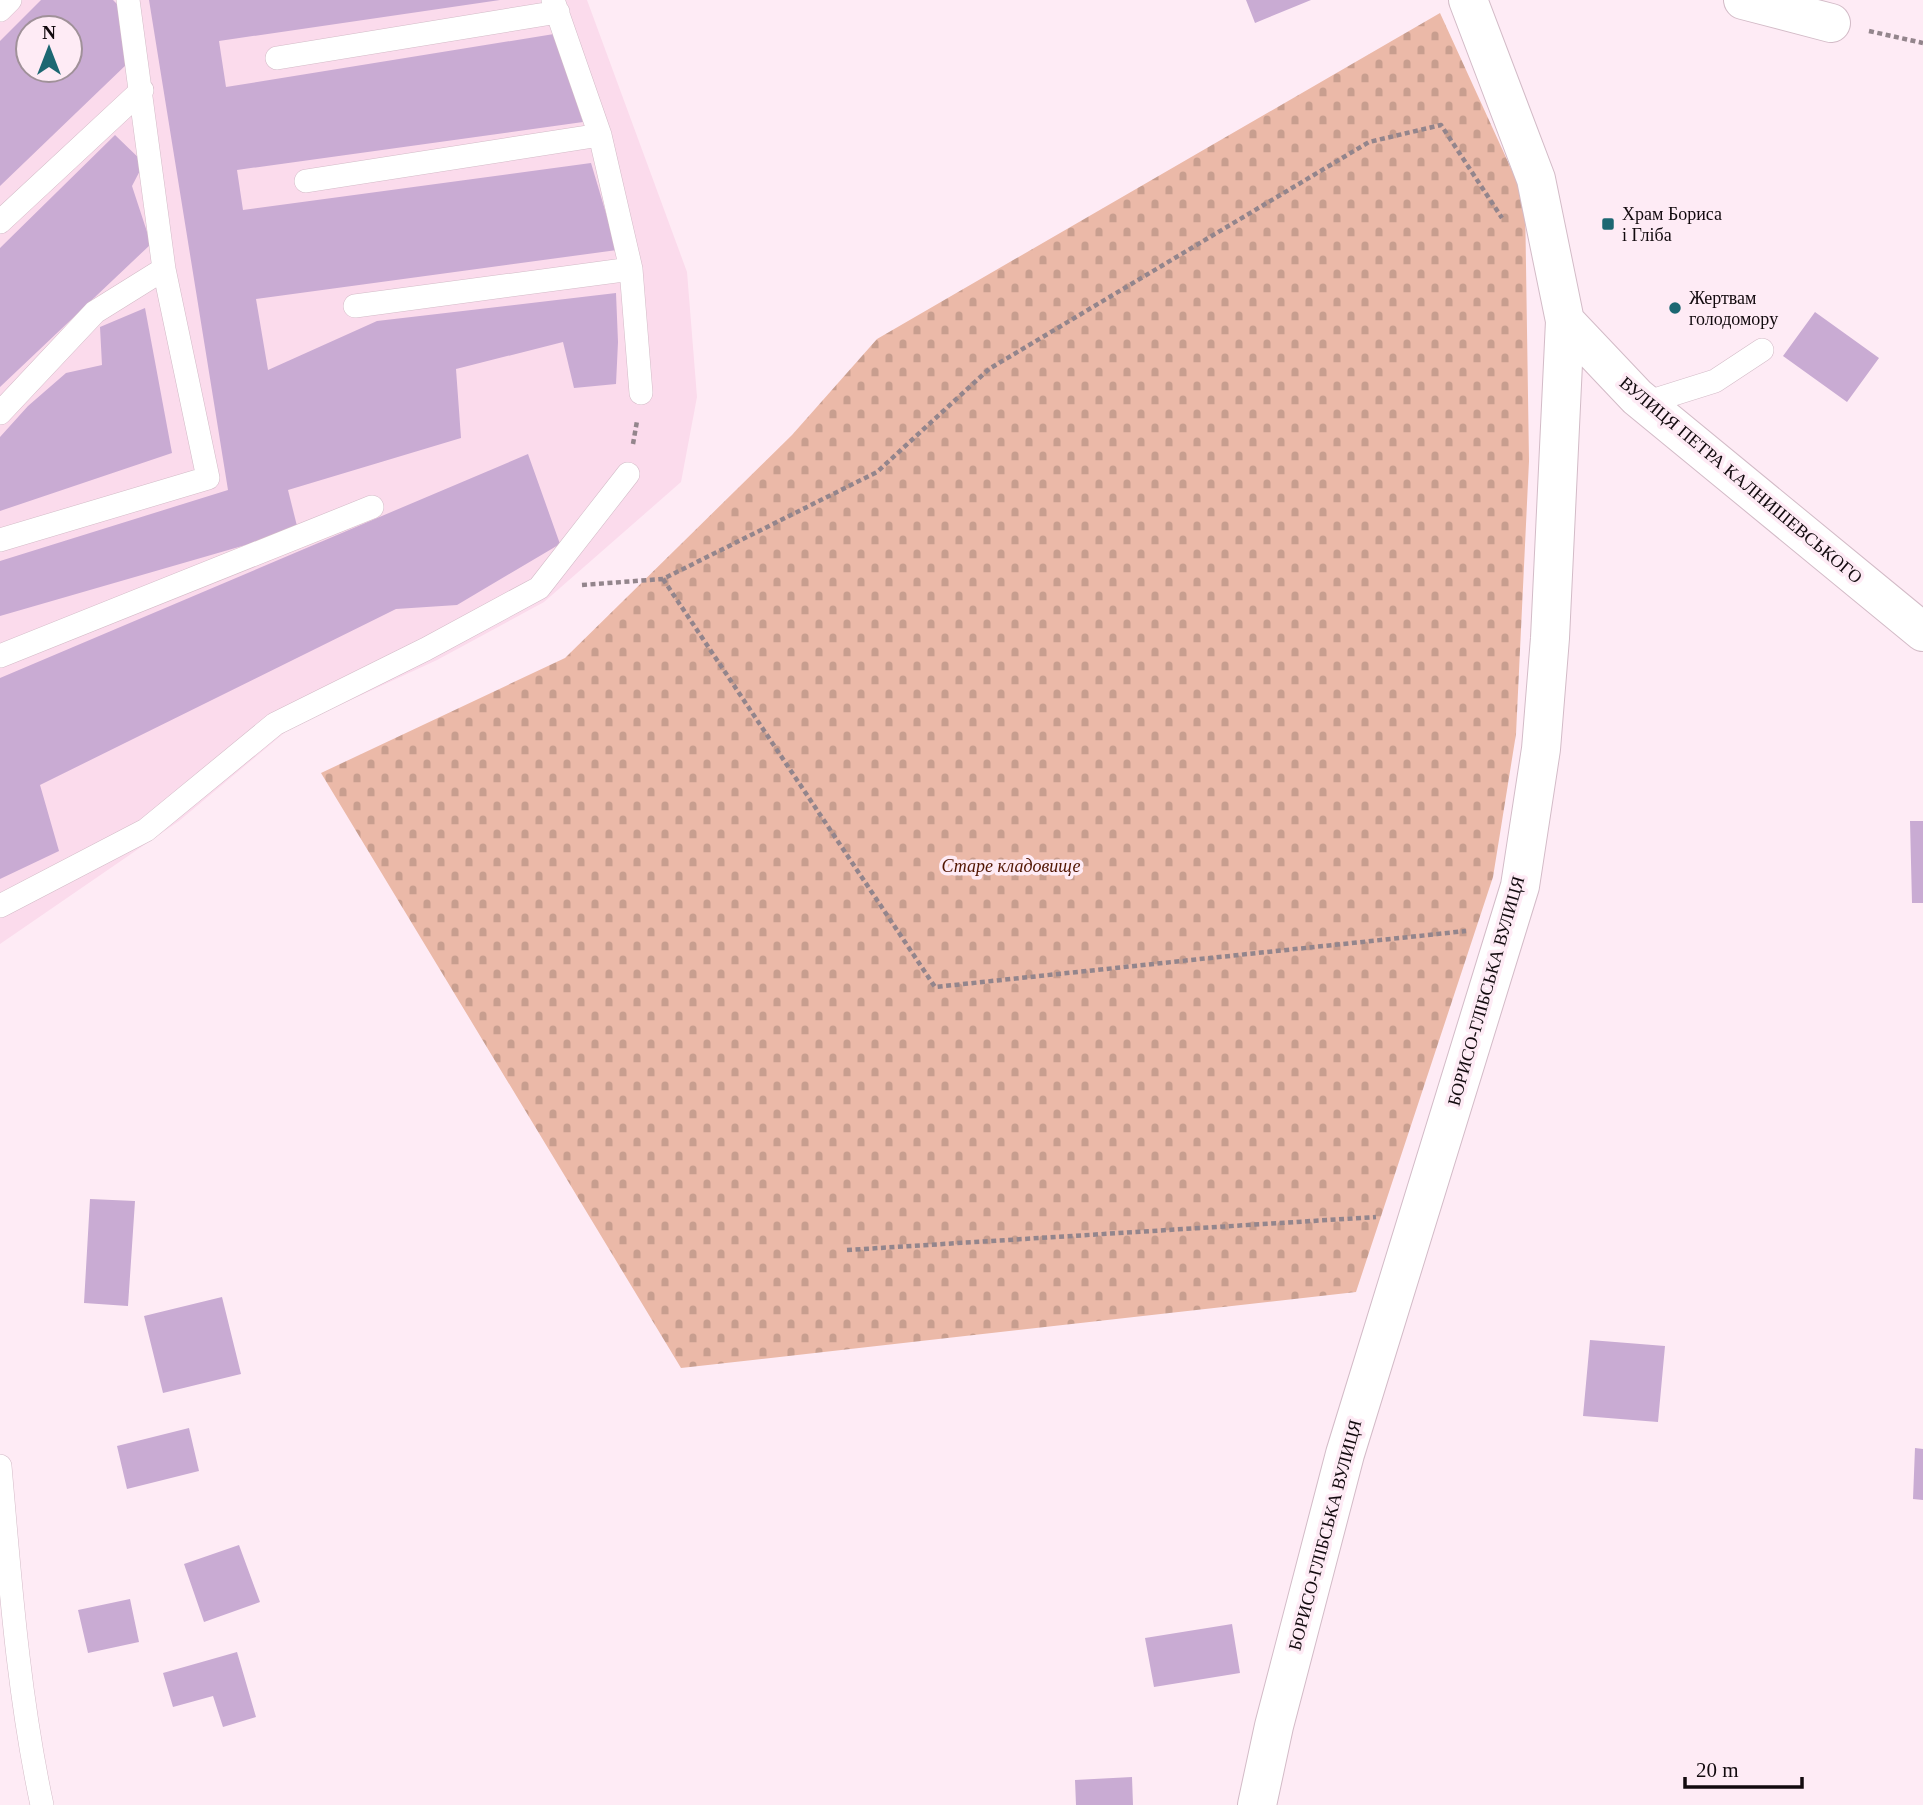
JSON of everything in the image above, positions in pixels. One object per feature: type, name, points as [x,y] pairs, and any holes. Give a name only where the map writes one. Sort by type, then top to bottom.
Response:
[{"type":"street","name":"БОРИСО-ГЛІБСЬКА ВУЛИЦЯ","points":[[1257,1805],[1274,1726],[1345,1454],[1520,886],[1541,749],[1550,638],[1565,321],[1536,179],[1468,0]]},
{"type":"street","points":[[1742,0],[1831,23]]},
{"type":"street","name":"ВУЛИЦЯ ПЕТРА КАЛНИШЕВСЬКОГО","points":[[1565,321],[1646,403],[1882,601],[1923,632]]},
{"type":"lane","points":[[0,10],[10,0]]},
{"type":"lane","points":[[0,540],[208,478],[164,269],[128,0]]},
{"type":"lane","points":[[278,58],[556,6],[600,135],[631,269],[641,393]]},
{"type":"lane","points":[[0,222],[142,90]]},
{"type":"lane","points":[[306,181],[600,135]]},
{"type":"lane","points":[[0,412],[95,312],[164,269]]},
{"type":"lane","points":[[355,306],[631,269]]},
{"type":"lane","points":[[1646,403],[1715,381],[1762,350]]},
{"type":"lane","points":[[0,906],[146,830],[275,724],[426,649],[539,588],[628,474]]},
{"type":"lane","points":[[0,656],[372,507]]},
{"type":"lane","points":[[0,1465],[12,1601],[42,1805]]},
{"type":"path","points":[[1831,23],[1923,43]]},
{"type":"path","points":[[539,588],[663,579],[877,472],[989,369],[1369,142],[1441,125],[1502,218],[1549,244]]},
{"type":"path","points":[[628,474],[641,393]]},
{"type":"path","points":[[663,579],[935,987],[1507,926]]},
{"type":"path","points":[[847,1250],[1419,1214]]},
{"type":"shaded area","points":[[0,0],[587,0],[687,272],[697,397],[681,482],[544,602],[437,660],[290,728],[179,821],[0,944]]},
{"type":"green space","name":"Старе кладовище","points":[[1440,13],[1525,199],[1529,461],[1516,734],[1493,877],[1356,1292],[681,1368],[321,773],[565,658],[792,435],[877,339]]},
{"type":"building","points":[[41,0],[113,0],[120,7],[128,63],[0,186],[0,41],[14,27],[14,84],[84,84],[84,14],[27,14]]},
{"type":"building","points":[[149,0],[500,0],[219,41],[226,87],[554,34],[583,122],[237,170],[243,210],[591,163],[617,250],[256,299],[268,370],[377,321],[616,293],[616,384],[574,388],[563,342],[456,369],[461,438],[288,490],[298,530],[0,616],[0,561],[228,490]]},
{"type":"building","points":[[1246,0],[1311,0],[1255,23]]},
{"type":"building","points":[[115,135],[144,163],[132,186],[151,244],[0,387],[0,248]]},
{"type":"building","points":[[145,308],[172,453],[0,511],[0,437],[28,406],[66,373],[102,365],[100,327]]},
{"type":"building","points":[[1815,312],[1879,358],[1847,402],[1783,356]]},
{"type":"building","points":[[528,454],[560,544],[457,605],[396,609],[40,785],[59,851],[0,879],[0,678]]},
{"type":"building","points":[[1910,821],[1923,821],[1923,903],[1912,903]]},
{"type":"building","points":[[90,1199],[135,1201],[128,1306],[84,1303]]},
{"type":"building","points":[[222,1297],[241,1374],[163,1393],[144,1316]]},
{"type":"building","points":[[1590,1340],[1665,1346],[1658,1422],[1583,1416]]},
{"type":"building","points":[[189,1428],[199,1471],[127,1489],[117,1446]]},
{"type":"building","points":[[1915,1448],[1923,1449],[1923,1500],[1913,1499]]},
{"type":"building","points":[[239,1545],[260,1602],[204,1622],[184,1564]]},
{"type":"building","points":[[130,1599],[139,1642],[88,1653],[78,1610]]},
{"type":"building","points":[[1232,1624],[1240,1673],[1154,1687],[1145,1638]]},
{"type":"building","points":[[237,1652],[256,1717],[223,1727],[213,1696],[173,1707],[163,1673]]},
{"type":"building","points":[[1132,1777],[1133,1805],[1076,1805],[1075,1780]]},
{"type":"place","name":"Храм Бориса і Гліба","points":[[1608,224]]},
{"type":"place","name":"Жертвам голодомору","points":[[1675,308]]}]
